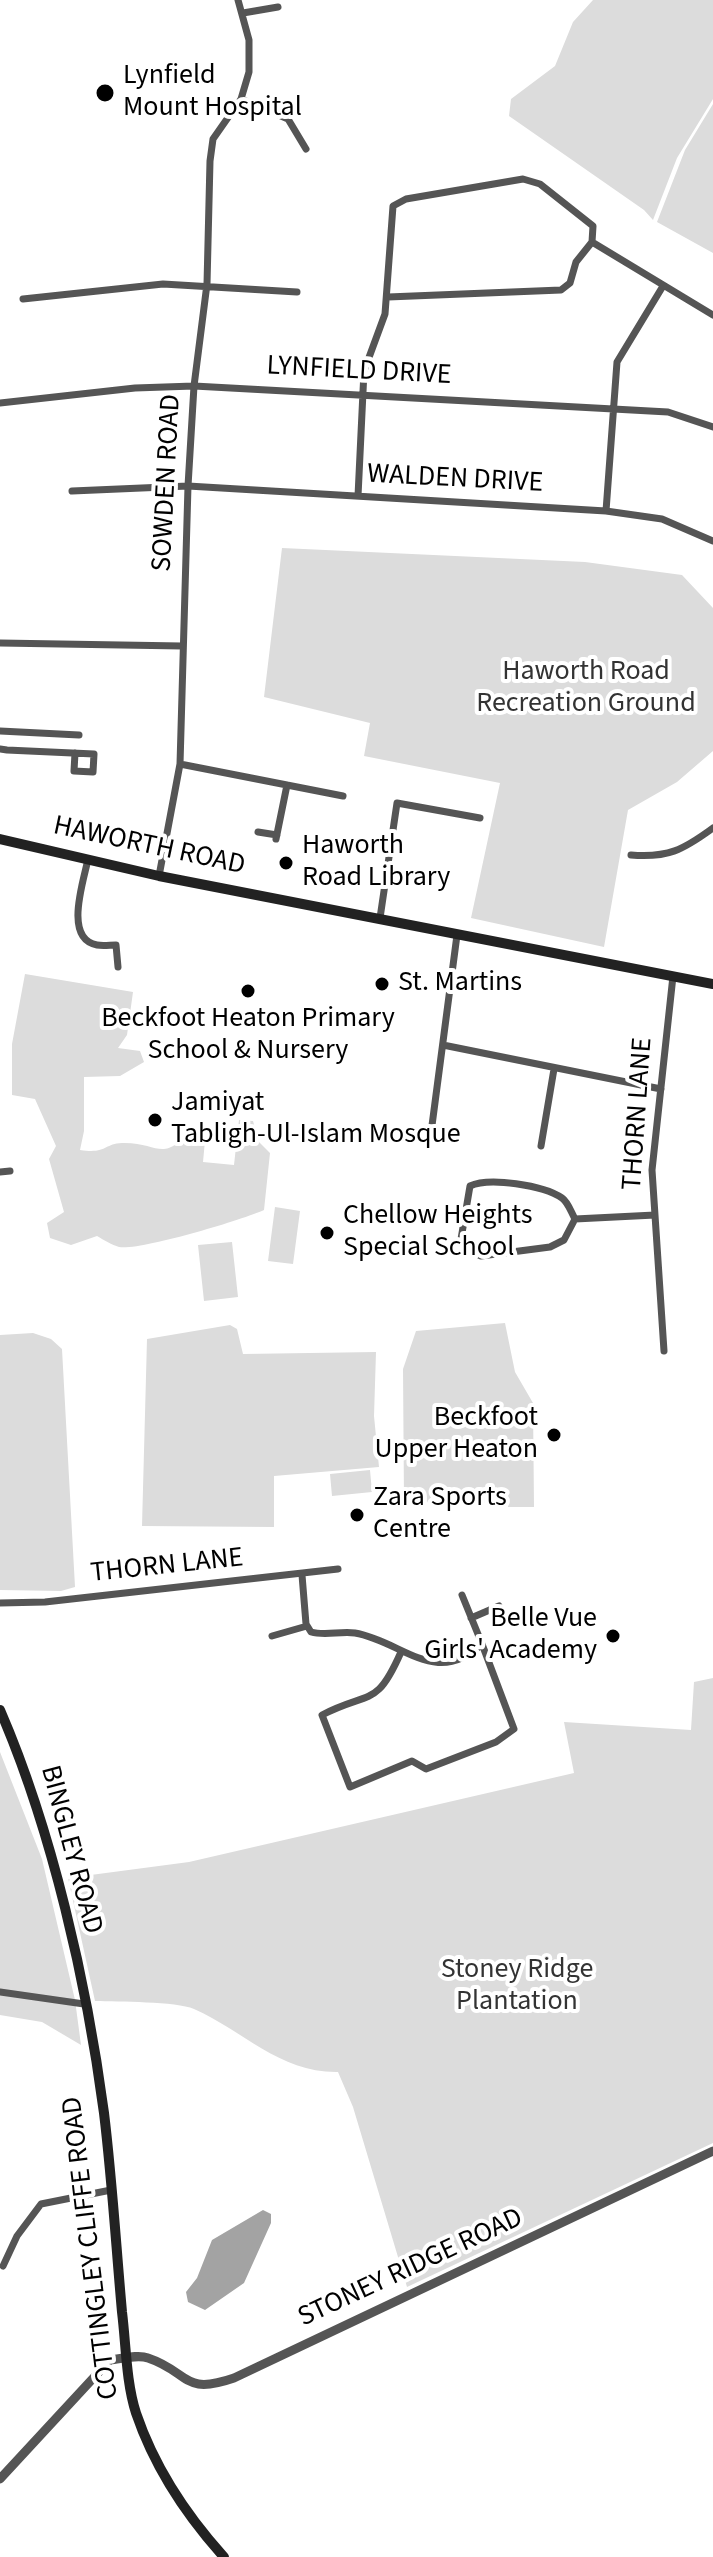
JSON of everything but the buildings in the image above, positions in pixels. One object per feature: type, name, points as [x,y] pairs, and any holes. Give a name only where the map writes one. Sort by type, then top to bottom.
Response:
[{"type":"main road","name":"HAWORTH ROAD","points":[[0,839],[159,876],[713,984]]},
{"type":"main road","name":"BINGLEY ROAD","points":[[0,1710],[35,1803],[84,2004]]},
{"type":"main road","name":"COTTINGLEY CLIFFE ROAD","points":[[84,2004],[103,2111],[135,2411],[150,2447],[200,2530],[224,2557]]},
{"type":"street","points":[[238,0],[249,40],[249,72],[241,99],[288,119],[306,149]]},
{"type":"street","points":[[243,13],[278,7]]},
{"type":"street","name":"SOWDEN ROAD","points":[[159,876],[180,764],[188,486],[194,386],[207,284],[213,139],[241,99]]},
{"type":"street","points":[[358,496],[361,393],[364,371],[380,330],[388,297],[391,214],[398,201],[523,179],[540,184],[588,220],[595,231],[592,242],[576,262],[570,283],[561,290],[388,297]]},
{"type":"street","points":[[592,242],[713,315]]},
{"type":"street","points":[[23,299],[163,284],[207,284],[297,292]]},
{"type":"street","points":[[606,511],[617,362],[663,286]]},
{"type":"street","name":"LYNFIELD DRIVE","points":[[0,403],[135,388],[194,386],[668,412],[713,427]]},
{"type":"street","name":"WALDEN DRIVE","points":[[72,491],[145,485],[188,486],[606,511],[662,519],[713,541]]},
{"type":"street","points":[[0,643],[182,646]]},
{"type":"street","points":[[0,731],[79,735]]},
{"type":"street","points":[[0,749],[75,753]]},
{"type":"street","points":[[180,764],[343,796]]},
{"type":"street","points":[[258,832],[276,837],[287,785]]},
{"type":"street","points":[[380,918],[397,803],[480,818]]},
{"type":"street","points":[[631,855],[657,857],[681,850],[712,830]]},
{"type":"street","points":[[88,859],[78,915],[80,929],[86,939],[96,945],[116,945]]},
{"type":"street","points":[[118,967],[116,945],[119,935]]},
{"type":"street","points":[[431,1133],[457,935]]},
{"type":"street","name":"THORN LANE","points":[[664,1351],[652,1170],[673,976]]},
{"type":"street","points":[[443,1045],[661,1089]]},
{"type":"street","points":[[541,1146],[554,1069]]},
{"type":"street","points":[[0,1172],[10,1171]]},
{"type":"street","points":[[485,1179],[546,1191],[564,1199],[575,1219],[564,1240],[550,1247],[481,1256],[468,1250],[461,1239],[470,1186],[485,1179]]},
{"type":"street","points":[[575,1219],[655,1215]]},
{"type":"street","name":"THORN LANE","points":[[0,1603],[45,1602],[338,1569]]},
{"type":"street","points":[[302,1575],[307,1626],[311,1632],[356,1633],[435,1664],[472,1654],[482,1644]]},
{"type":"street","points":[[401,1652],[388,1681],[374,1696],[342,1705],[322,1715],[350,1787],[412,1761],[426,1769],[496,1742],[514,1729],[462,1595]]},
{"type":"street","points":[[471,1618],[499,1606]]},
{"type":"street","points":[[272,1636],[307,1626]]},
{"type":"street","points":[[0,1992],[84,2004]]},
{"type":"street","name":"STONEY RIDGE ROAD","points":[[127,2358],[146,2356],[190,2383],[207,2387],[234,2378],[713,2151]]},
{"type":"street","points":[[3,2266],[17,2236],[41,2204],[111,2190]]},
{"type":"street","points":[[0,2479],[92,2377],[110,2360],[127,2358]]},
{"type":"green space","points":[[593,0],[713,0],[713,99],[677,158],[653,220],[644,210],[509,116],[511,99],[555,66],[573,22]]},
{"type":"green space","points":[[713,104],[713,253],[657,222],[685,150]]},
{"type":"green space","name":"Haworth Road Recreation Ground","points":[[282,548],[585,562],[682,575],[713,608],[713,751],[677,782],[628,810],[604,947],[471,918],[500,783],[364,756],[370,723],[264,697]]},
{"type":"green space","points":[[25,974],[133,992],[127,1035],[118,1048],[140,1051],[144,1062],[120,1076],[84,1077],[84,1131],[80,1150],[95,1151],[122,1143],[167,1148],[175,1145],[194,1125],[206,1130],[203,1162],[234,1165],[239,1120],[253,1121],[259,1142],[270,1153],[264,1210],[191,1234],[130,1247],[116,1246],[97,1236],[71,1245],[50,1238],[47,1223],[64,1212],[49,1159],[56,1146],[35,1099],[12,1095],[12,1044]]},
{"type":"green space","points":[[275,1207],[300,1211],[293,1264],[268,1261]]},
{"type":"green space","points":[[232,1242],[238,1297],[204,1301],[198,1245]]},
{"type":"green space","points":[[505,1323],[515,1372],[533,1403],[534,1507],[508,1507],[508,1503],[404,1502],[403,1369],[416,1331]]},
{"type":"green space","points":[[230,1325],[237,1329],[243,1354],[376,1352],[374,1416],[379,1467],[274,1476],[274,1527],[142,1526],[147,1339]]},
{"type":"green space","points":[[33,1333],[51,1339],[62,1349],[75,1587],[61,1591],[0,1590],[0,1335]]},
{"type":"green space","points":[[370,1470],[372,1492],[332,1496],[330,1474]]},
{"type":"green space","name":"Stoney Ridge Plantation","points":[[713,1678],[713,2143],[407,2287],[353,2107],[338,2072],[298,2066],[186,2006],[95,2001],[68,1878],[189,1862],[574,1773],[564,1722],[691,1730],[694,1682]]},
{"type":"green space","points":[[0,1752],[42,1859],[75,2000],[81,2045],[42,2022],[0,2015]]},
{"type":"shaded area","points":[[263,2210],[271,2214],[271,2223],[244,2283],[205,2310],[188,2302],[186,2292],[197,2278],[212,2240]]},
{"type":"place","name":"Lynfield Mount Hospital","points":[[105,93]]},
{"type":"place","name":"Haworth Road Library","points":[[286,863]]},
{"type":"place","name":"St. Martins","points":[[382,984]]},
{"type":"place","name":"Beckfoot Heaton Primary School & Nursery","points":[[248,991]]},
{"type":"place","name":"Jamiyat Tabligh-Ul-Islam Mosque","points":[[155,1120]]},
{"type":"place","name":"Chellow Heights Special School","points":[[327,1233]]},
{"type":"place","name":"Beckfoot Upper Heaton","points":[[554,1435]]},
{"type":"place","name":"Zara Sports Centre","points":[[357,1515]]},
{"type":"place","name":"Belle Vue Girls' Academy","points":[[613,1636]]}]
